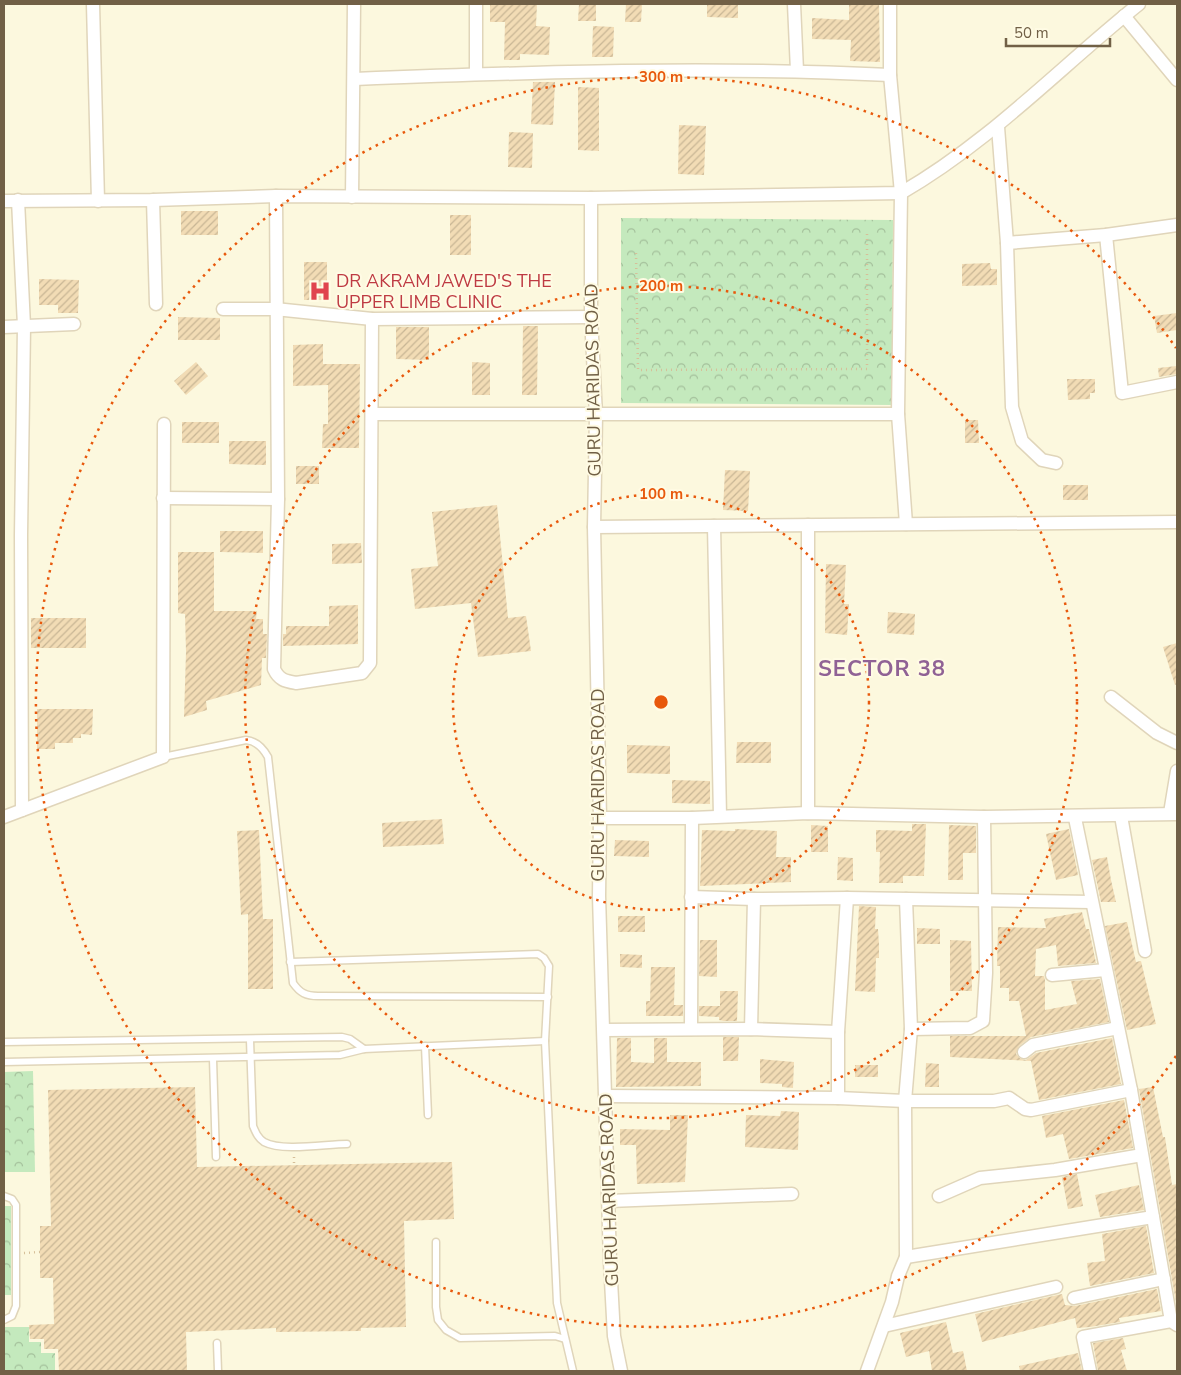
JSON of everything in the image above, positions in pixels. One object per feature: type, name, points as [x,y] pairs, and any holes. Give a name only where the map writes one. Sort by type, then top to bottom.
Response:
[{"type":"street","points":[[93,4],[98,201]]},
{"type":"street","points":[[352,197],[355,78],[354,4]]},
{"type":"street","points":[[476,4],[476,74]]},
{"type":"street","points":[[794,4],[797,71]]},
{"type":"street","points":[[890,4],[890,75],[901,193],[898,414],[906,524]]},
{"type":"street","points":[[4,201],[153,200],[276,196],[591,198],[901,193],[940,171],[998,127],[1139,4]]},
{"type":"street","points":[[1124,16],[1177,80]]},
{"type":"street","points":[[355,78],[476,74],[797,71],[890,75]]},
{"type":"street","points":[[998,127],[1007,243],[1012,407],[1022,441],[1042,460],[1056,463]]},
{"type":"street","points":[[276,196],[275,309],[278,499],[274,669],[278,678],[296,683],[362,673],[370,663],[373,414],[372,319]]},
{"type":"street","name":"GURU HARIDAS ROAD","points":[[591,198],[591,317],[596,415],[594,528],[600,818],[599,896],[614,1336],[621,1371]]},
{"type":"street","points":[[18,200],[24,326],[21,534],[22,810]]},
{"type":"street","points":[[153,200],[156,304]]},
{"type":"street","points":[[1007,243],[1106,235],[1177,225]]},
{"type":"street","points":[[1106,235],[1122,393],[1177,382]]},
{"type":"street","points":[[223,309],[275,309],[372,319],[591,317]]},
{"type":"street","points":[[4,327],[74,324]]},
{"type":"street","points":[[373,414],[898,414]]},
{"type":"street","points":[[4,817],[163,757],[164,424]]},
{"type":"street","points":[[163,498],[278,499]]},
{"type":"street","points":[[594,528],[1177,522]]},
{"type":"street","points":[[808,525],[808,813]]},
{"type":"street","points":[[714,526],[720,816]]},
{"type":"street","points":[[1110,697],[1157,733],[1177,743]]},
{"type":"street","points":[[600,818],[692,818],[808,813],[1075,818],[1174,814],[1177,771]]},
{"type":"street","points":[[1121,816],[1145,951]]},
{"type":"street","points":[[911,1030],[970,1028],[983,1021],[986,973],[984,817]]},
{"type":"street","points":[[691,1029],[692,818]]},
{"type":"street","points":[[1075,818],[1131,1090],[1164,1279],[1174,1323],[1083,1336],[1090,1371]]},
{"type":"street","points":[[691,896],[754,899],[847,898],[1091,902]]},
{"type":"street","points":[[838,1098],[838,1032],[847,898]]},
{"type":"street","points":[[751,1029],[754,899]]},
{"type":"street","points":[[867,1371],[884,1326],[898,1276],[906,1257],[905,1101],[911,1030],[906,899]]},
{"type":"street","points":[[1052,975],[1105,970]]},
{"type":"street","points":[[1024,1052],[1033,1045],[1118,1028]]},
{"type":"street","points":[[604,1030],[751,1029],[838,1032]]},
{"type":"street","points":[[606,1096],[838,1098],[905,1101],[994,1101],[1009,1098],[1024,1109],[1031,1110],[1131,1090]]},
{"type":"street","points":[[939,1196],[980,1178],[1055,1170],[1142,1156]]},
{"type":"street","points":[[608,1201],[792,1194]]},
{"type":"street","points":[[906,1257],[1153,1217]]},
{"type":"street","points":[[1074,1298],[1164,1279]]},
{"type":"street","points":[[884,1326],[1056,1287]]},
{"type":"lane","points":[[163,757],[246,740],[253,741],[263,749],[268,757],[293,982],[298,990],[307,996],[548,997]]},
{"type":"lane","points":[[290,962],[538,954],[544,958],[549,966],[545,1040],[557,1303],[573,1371]]},
{"type":"lane","points":[[4,1042],[250,1040],[342,1037],[350,1039],[364,1049]]},
{"type":"lane","points":[[250,1040],[254,1126],[257,1136],[264,1142],[279,1146],[347,1144]]},
{"type":"lane","points":[[4,1062],[340,1055],[364,1049],[545,1040]]},
{"type":"lane","points":[[426,1046],[428,1115]]},
{"type":"lane","points":[[213,1059],[216,1157]]},
{"type":"lane","points":[[4,1196],[12,1199],[16,1206],[16,1306],[12,1316],[4,1320]]},
{"type":"lane","points":[[436,1242],[436,1307],[438,1320],[446,1330],[460,1338],[555,1336],[565,1338]]},
{"type":"lane","points":[[217,1343],[218,1371]]},
{"type":"path","points":[[636,253],[638,370],[868,370],[867,234]]},
{"type":"path","points":[[16,1253],[40,1252]]},
{"type":"green space","points":[[621,218],[893,220],[892,405],[621,403]]},
{"type":"green space","points":[[33,1071],[35,1172],[4,1172],[4,1072]]},
{"type":"green space","points":[[4,1206],[11,1206],[11,1295],[4,1295]]},
{"type":"green space","points":[[4,1327],[29,1327],[29,1342],[41,1342],[41,1353],[55,1353],[55,1371],[4,1371]]},
{"type":"building","points":[[490,4],[537,4],[536,26],[550,27],[549,55],[520,54],[520,60],[504,60],[505,22],[490,22]]},
{"type":"building","points":[[579,4],[596,4],[596,21],[578,21]]},
{"type":"building","points":[[626,4],[642,4],[641,22],[625,22]]},
{"type":"building","points":[[707,4],[738,4],[738,18],[707,17]]},
{"type":"building","points":[[849,4],[879,4],[880,62],[850,61],[851,40],[812,39],[812,18],[849,20]]},
{"type":"building","points":[[593,26],[614,27],[613,57],[592,57]]},
{"type":"building","points":[[533,82],[555,82],[553,125],[531,124]]},
{"type":"building","points":[[578,87],[599,88],[599,151],[578,150]]},
{"type":"building","points":[[679,125],[706,126],[704,175],[678,174]]},
{"type":"building","points":[[509,132],[533,133],[532,168],[508,167]]},
{"type":"building","points":[[181,211],[218,211],[218,235],[181,235]]},
{"type":"building","points":[[450,215],[471,215],[471,255],[450,255]]},
{"type":"building","points":[[304,262],[327,262],[327,300],[304,300]]},
{"type":"building","points":[[990,263],[991,269],[997,269],[997,285],[962,286],[962,264]]},
{"type":"building","points":[[39,279],[79,280],[78,313],[58,313],[58,305],[39,305]]},
{"type":"building","points":[[1177,313],[1177,330],[1157,333],[1154,316]]},
{"type":"building","points":[[178,317],[220,318],[220,340],[178,340]]},
{"type":"building","points":[[523,326],[538,326],[537,395],[522,395]]},
{"type":"building","points":[[396,327],[429,327],[429,360],[396,359]]},
{"type":"building","points":[[323,344],[323,364],[360,364],[359,448],[322,448],[323,424],[328,424],[328,385],[293,386],[293,345]]},
{"type":"building","points":[[196,362],[208,376],[186,395],[174,381]]},
{"type":"building","points":[[472,362],[490,363],[490,395],[472,395]]},
{"type":"building","points":[[1177,366],[1177,374],[1159,377],[1158,368]]},
{"type":"building","points":[[1067,379],[1095,379],[1095,393],[1090,393],[1090,399],[1068,400]]},
{"type":"building","points":[[965,420],[978,420],[979,443],[965,443]]},
{"type":"building","points":[[182,422],[219,422],[219,443],[182,443]]},
{"type":"building","points":[[229,441],[266,441],[266,465],[229,464]]},
{"type":"building","points":[[296,466],[319,466],[319,484],[296,484]]},
{"type":"building","points":[[725,470],[750,471],[748,511],[723,510]]},
{"type":"building","points":[[1063,485],[1088,485],[1088,500],[1063,500]]},
{"type":"building","points":[[497,505],[508,618],[526,616],[531,651],[478,657],[471,603],[415,609],[411,569],[438,566],[432,512]]},
{"type":"building","points":[[220,531],[263,531],[263,553],[220,552]]},
{"type":"building","points":[[361,543],[362,563],[332,564],[332,544]]},
{"type":"building","points":[[178,552],[214,552],[214,611],[257,611],[256,619],[263,619],[263,634],[267,634],[266,658],[262,658],[261,685],[206,701],[207,710],[184,717],[185,614],[178,613]]},
{"type":"building","points":[[826,564],[846,565],[844,604],[849,604],[847,635],[825,633]]},
{"type":"building","points":[[358,605],[358,644],[283,646],[283,634],[286,634],[286,626],[329,626],[329,606]]},
{"type":"building","points":[[888,612],[915,614],[914,635],[887,633]]},
{"type":"building","points":[[31,618],[86,618],[86,648],[31,648]]},
{"type":"building","points":[[1177,643],[1177,684],[1175,685],[1163,647]]},
{"type":"building","points":[[37,709],[93,709],[92,735],[81,734],[81,738],[73,738],[73,743],[55,743],[55,749],[37,749]]},
{"type":"building","points":[[737,742],[771,742],[771,763],[736,763]]},
{"type":"building","points":[[627,745],[670,746],[670,774],[627,773]]},
{"type":"building","points":[[672,780],[710,781],[710,804],[672,803]]},
{"type":"building","points":[[442,819],[444,844],[383,847],[382,823]]},
{"type":"building","points":[[912,824],[926,824],[924,876],[903,876],[903,883],[879,883],[880,852],[876,852],[876,830],[912,831]]},
{"type":"building","points":[[811,825],[828,826],[828,852],[811,852]]},
{"type":"building","points":[[949,825],[976,826],[976,853],[963,853],[963,880],[948,880]]},
{"type":"building","points":[[735,829],[777,831],[776,857],[791,857],[791,882],[700,886],[702,830],[735,831]]},
{"type":"building","points":[[1069,829],[1078,875],[1056,880],[1046,834]]},
{"type":"building","points":[[259,830],[263,919],[273,919],[273,989],[248,989],[248,914],[241,915],[237,831]]},
{"type":"building","points":[[615,840],[649,841],[649,857],[614,856]]},
{"type":"building","points":[[838,857],[853,858],[853,881],[837,880]]},
{"type":"building","points":[[1107,857],[1116,902],[1101,902],[1092,860]]},
{"type":"building","points":[[859,906],[876,907],[875,929],[878,929],[879,958],[876,958],[875,992],[855,991]]},
{"type":"building","points":[[1082,912],[1086,929],[1089,929],[1096,963],[1058,966],[1056,945],[1036,949],[1035,976],[1044,976],[1045,1010],[1077,1004],[1071,981],[1100,979],[1109,1022],[1031,1037],[1019,1046],[1016,1054],[1021,1059],[1026,1060],[1036,1053],[1112,1038],[1121,1084],[1039,1100],[1031,1061],[950,1057],[950,1036],[1026,1036],[1019,1001],[1009,1001],[1009,988],[1000,988],[1000,966],[997,966],[998,927],[1046,928],[1044,919]]},
{"type":"building","points":[[618,916],[645,916],[645,932],[618,932]]},
{"type":"building","points":[[1127,922],[1136,962],[1141,961],[1156,1024],[1127,1030],[1105,926]]},
{"type":"building","points":[[917,928],[940,929],[940,944],[917,944]]},
{"type":"building","points":[[700,940],[717,940],[717,977],[699,976]]},
{"type":"building","points":[[950,940],[971,941],[972,991],[950,991]]},
{"type":"building","points":[[620,954],[642,955],[642,968],[620,967]]},
{"type":"building","points":[[651,967],[675,967],[674,1005],[683,1005],[683,1016],[646,1016],[646,1001],[650,1001]]},
{"type":"building","points":[[720,991],[738,991],[737,1021],[724,1021],[719,1020],[719,1017],[699,1016],[699,1006],[720,1006]]},
{"type":"building","points":[[723,1037],[739,1037],[738,1061],[723,1061]]},
{"type":"building","points":[[617,1038],[631,1038],[631,1062],[654,1063],[654,1038],[667,1038],[667,1062],[701,1062],[701,1086],[616,1087]]},
{"type":"building","points":[[760,1059],[794,1062],[793,1088],[782,1087],[782,1084],[760,1083]]},
{"type":"building","points":[[926,1063],[939,1064],[939,1087],[925,1087]]},
{"type":"building","points":[[855,1065],[878,1065],[878,1077],[855,1077]]},
{"type":"building","points":[[195,1087],[197,1167],[452,1162],[454,1219],[404,1221],[406,1327],[361,1328],[361,1331],[276,1332],[276,1328],[186,1332],[187,1371],[59,1371],[58,1349],[44,1349],[44,1339],[30,1339],[29,1325],[54,1324],[53,1278],[40,1278],[40,1226],[51,1226],[48,1090]]},
{"type":"building","points":[[1153,1087],[1163,1137],[1165,1137],[1172,1185],[1177,1184],[1177,1308],[1139,1089]]},
{"type":"building","points":[[1124,1100],[1133,1148],[1069,1159],[1063,1134],[1046,1138],[1042,1116]]},
{"type":"building","points":[[781,1111],[799,1112],[798,1150],[745,1147],[746,1115],[780,1116]]},
{"type":"building","points":[[670,1115],[688,1115],[685,1182],[637,1184],[636,1145],[620,1145],[620,1129],[670,1130]]},
{"type":"building","points":[[1077,1174],[1083,1206],[1068,1209],[1062,1177]]},
{"type":"building","points":[[1139,1185],[1144,1210],[1100,1217],[1095,1195]]},
{"type":"building","points":[[1146,1226],[1154,1273],[1090,1286],[1087,1263],[1105,1261],[1102,1234]]},
{"type":"building","points":[[1157,1289],[1161,1311],[1119,1318],[1120,1322],[1090,1327],[1077,1328],[1075,1318],[982,1342],[975,1314],[1062,1294],[1065,1305],[1075,1306]]},
{"type":"building","points":[[946,1322],[953,1353],[963,1351],[967,1371],[932,1371],[929,1351],[906,1357],[900,1333]]},
{"type":"building","points":[[1123,1338],[1126,1349],[1121,1350],[1127,1371],[1098,1371],[1093,1343]]},
{"type":"building","points":[[1078,1353],[1082,1371],[1020,1371],[1019,1366]]},
{"type":"place","name":"DR AKRAM JAWED'S THE UPPER LIMB CLINIC","points":[[320,291]]},
{"type":"district","name":"SECTOR 38","points":[[882,668]]}]
